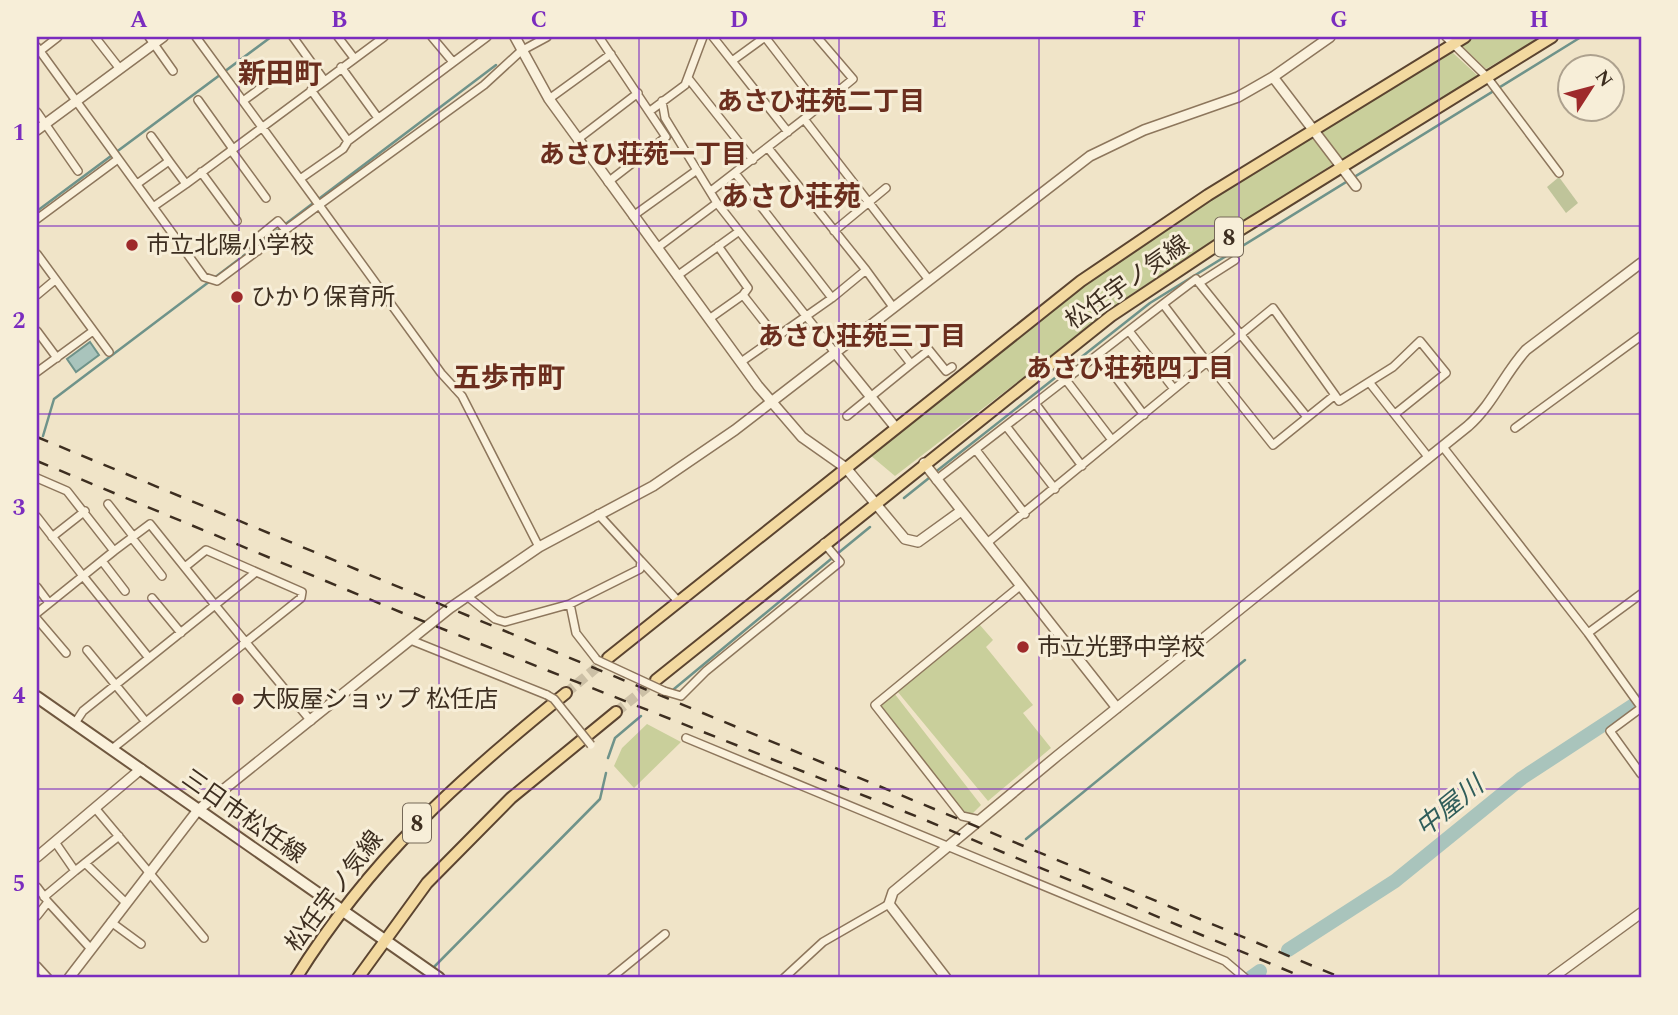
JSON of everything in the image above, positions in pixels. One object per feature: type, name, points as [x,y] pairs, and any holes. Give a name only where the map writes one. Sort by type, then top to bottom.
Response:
[{"type":"main road","name":"松任宇ノ気線","points":[[603,659],[1032,318],[1114,257],[1449,41],[1465,37]]},
{"type":"main road","name":"松任宇ノ気線","points":[[656,680],[876,501],[1143,293],[1349,177],[1552,37]]},
{"type":"main road","name":"松任宇ノ気線","points":[[296,978],[342,909],[393,847],[470,770],[566,693]]},
{"type":"main road","name":"三日市松任線","points":[[37,697],[433,974]]},
{"type":"main road","name":"8","points":[[358,978],[427,883],[511,798],[615,712]]},
{"type":"street","points":[[58,37],[38,49],[153,207],[211,279],[257,251],[286,230],[316,202],[484,85],[521,51],[547,37]]},
{"type":"street","points":[[95,37],[120,69]]},
{"type":"street","points":[[37,130],[120,69],[151,40],[163,37]]},
{"type":"street","points":[[196,37],[441,373],[462,396],[538,547]]},
{"type":"street","points":[[293,37],[324,80]]},
{"type":"street","points":[[338,37],[354,58]]},
{"type":"street","points":[[432,37],[453,62]]},
{"type":"street","points":[[300,179],[343,149],[348,141],[487,37]]},
{"type":"street","points":[[514,37],[549,99],[608,182],[772,403],[802,437],[846,468],[905,539],[918,542],[961,511]]},
{"type":"street","points":[[599,37],[666,137],[608,182]]},
{"type":"street","points":[[650,111],[685,85],[703,37]]},
{"type":"street","points":[[713,37],[788,132]]},
{"type":"street","points":[[732,61],[765,37],[819,107]]},
{"type":"street","points":[[711,191],[853,79],[817,37]]},
{"type":"street","points":[[69,978],[198,810],[467,596],[538,547],[653,486],[772,403],[1090,156],[1144,130],[1238,97],[1273,77],[1330,37]]},
{"type":"street","points":[[153,207],[381,38]]},
{"type":"street","points":[[151,40],[173,71]]},
{"type":"street","points":[[1449,41],[1490,81],[1559,173]]},
{"type":"street","points":[[549,99],[611,54]]},
{"type":"street","points":[[341,67],[378,118]]},
{"type":"street","points":[[1273,77],[1349,177]]},
{"type":"street","points":[[688,78],[752,160]]},
{"type":"street","points":[[243,101],[273,79]]},
{"type":"street","points":[[311,90],[348,141]]},
{"type":"street","points":[[578,139],[638,93]]},
{"type":"street","points":[[198,100],[266,198]]},
{"type":"street","points":[[662,101],[665,118],[738,232],[896,428]]},
{"type":"street","points":[[37,112],[78,171]]},
{"type":"street","points":[[804,119],[929,279]]},
{"type":"street","points":[[151,136],[186,184]]},
{"type":"street","points":[[768,148],[893,307]]},
{"type":"street","points":[[37,219],[115,156]]},
{"type":"street","points":[[137,184],[169,161]]},
{"type":"street","points":[[633,216],[697,170]]},
{"type":"street","points":[[201,172],[237,221]]},
{"type":"street","points":[[735,173],[832,298]]},
{"type":"street","points":[[834,231],[886,188]]},
{"type":"street","points":[[657,248],[718,203]]},
{"type":"street","points":[[257,251],[251,243],[278,221],[286,230]]},
{"type":"street","points":[[677,276],[738,232]]},
{"type":"street","points":[[709,319],[743,295],[748,288],[718,246]]},
{"type":"street","points":[[37,254],[109,352]]},
{"type":"street","points":[[1199,283],[1235,260]]},
{"type":"street","points":[[784,978],[823,942],[889,904],[893,892],[980,820],[1443,447],[1489,407],[1515,361],[1525,350],[1641,263]]},
{"type":"street","points":[[741,362],[832,298],[866,270]]},
{"type":"street","points":[[936,480],[1196,279],[1307,417]]},
{"type":"street","points":[[37,295],[55,280]]},
{"type":"street","points":[[743,295],[776,337]]},
{"type":"street","points":[[1163,304],[1273,445],[1335,396]]},
{"type":"street","points":[[987,544],[1273,308],[1339,401],[1393,367],[1420,341],[1446,373],[1395,414]]},
{"type":"street","points":[[877,320],[911,364]]},
{"type":"street","points":[[37,331],[57,358]]},
{"type":"street","points":[[37,372],[93,331]]},
{"type":"street","points":[[1129,331],[1174,389]]},
{"type":"street","points":[[1515,428],[1641,337]]},
{"type":"street","points":[[846,416],[929,350],[946,371],[952,367]]},
{"type":"street","points":[[1099,355],[1144,415]]},
{"type":"street","points":[[1066,380],[1112,440]]},
{"type":"street","points":[[1369,382],[1429,458]]},
{"type":"street","points":[[1035,403],[1082,466]]},
{"type":"street","points":[[1006,426],[1055,489]]},
{"type":"street","points":[[1443,447],[1588,633],[1639,705],[1610,731],[1641,774]]},
{"type":"street","points":[[976,450],[1025,514]]},
{"type":"street","points":[[924,463],[1117,708]]},
{"type":"street","points":[[37,478],[67,491],[114,551]]},
{"type":"street","points":[[108,504],[162,576]]},
{"type":"street","points":[[52,537],[85,512]]},
{"type":"street","points":[[598,514],[678,601]]},
{"type":"street","points":[[37,517],[149,658]]},
{"type":"street","points":[[37,612],[150,524],[244,643],[311,721]]},
{"type":"street","points":[[570,604],[576,633],[603,659],[664,691],[681,696],[706,671],[840,562],[824,543]]},
{"type":"street","points":[[112,749],[301,598],[302,592],[206,550],[185,567]]},
{"type":"street","points":[[102,561],[125,591]]},
{"type":"street","points":[[467,596],[495,619],[505,622],[570,604],[640,569],[641,561]]},
{"type":"street","points":[[75,723],[83,711],[256,572]]},
{"type":"street","points":[[980,820],[962,816],[875,705],[1020,586]]},
{"type":"street","points":[[37,587],[49,603]]},
{"type":"street","points":[[1588,633],[1641,594]]},
{"type":"street","points":[[152,598],[181,632]]},
{"type":"street","points":[[37,619],[66,653]]},
{"type":"street","points":[[413,640],[554,699],[591,745]]},
{"type":"street","points":[[87,650],[146,722]]},
{"type":"street","points":[[686,737],[1225,961],[1245,978]]},
{"type":"street","points":[[37,857],[141,769]]},
{"type":"street","points":[[95,808],[204,938]]},
{"type":"street","points":[[37,916],[46,899],[75,871],[119,836]]},
{"type":"street","points":[[55,842],[75,871]]},
{"type":"street","points":[[85,863],[125,902]]},
{"type":"street","points":[[37,887],[91,949]]},
{"type":"street","points":[[889,904],[946,978]]},
{"type":"street","points":[[1552,978],[1641,913]]},
{"type":"street","points":[[111,922],[141,944]]},
{"type":"street","points":[[611,978],[665,934]]},
{"type":"street","points":[[37,966],[48,978]]},
{"type":"green space","points":[[1473,37],[1540,37],[1486,69],[1461,45]]},
{"type":"green space","points":[[1452,52],[1478,76],[1343,160],[1321,132]]},
{"type":"green space","points":[[1312,138],[1333,164],[1133,293],[895,476],[870,455],[1105,271],[1225,190]]},
{"type":"green space","points":[[1559,177],[1578,203],[1566,213],[1547,187]]},
{"type":"green space","points":[[979,624],[993,640],[986,647],[1033,705],[1023,713],[1051,748],[988,801],[897,691]]},
{"type":"green space","points":[[894,693],[981,805],[970,816],[963,812],[881,708],[879,703]]},
{"type":"green space","points":[[647,724],[681,742],[634,788],[614,766],[622,748]]},
{"type":"water","points":[[90,342],[99,355],[76,372],[67,359]]},
{"type":"waterway","points":[[37,211],[271,37]]},
{"type":"waterway","points":[[938,470],[1150,303],[1581,37]]},
{"type":"waterway","points":[[43,436],[54,399],[496,65]]},
{"type":"waterway","points":[[904,498],[929,478]]},
{"type":"waterway","points":[[837,554],[870,527]]},
{"type":"waterway","points":[[674,689],[831,559]]},
{"type":"waterway","points":[[1026,839],[1245,660]]},
{"type":"waterway","name":"中屋川","points":[[1288,950],[1395,881],[1522,778],[1641,700]]},
{"type":"waterway","points":[[608,758],[615,738],[641,716]]},
{"type":"waterway","points":[[433,968],[600,799],[606,773]]},
{"type":"waterway","name":"中屋川","points":[[1250,978],[1260,971]]},
{"type":"tunnel","points":[[566,693],[608,658]]},
{"type":"tunnel","points":[[616,712],[656,680]]},
{"type":"railway","points":[[37,437],[1342,978]]},
{"type":"railway","points":[[37,461],[405,614],[918,817],[1305,978]]},
{"type":"place","name":"市立北陽小学校","points":[[132,245]]},
{"type":"place","name":"ひかり保育所","points":[[237,297]]},
{"type":"place","name":"市立光野中学校","points":[[1023,647]]},
{"type":"place","name":"大阪屋ショップ 松任店","points":[[238,699]]},
{"type":"district","name":"新田町","points":[[280,73]]},
{"type":"district","name":"あさひ荘苑二丁目","points":[[821,101]]},
{"type":"district","name":"あさひ荘苑一丁目","points":[[643,154]]},
{"type":"district","name":"あさひ荘苑","points":[[791,196]]},
{"type":"district","name":"あさひ荘苑三丁目","points":[[862,336]]},
{"type":"district","name":"あさひ荘苑四丁目","points":[[1130,368]]},
{"type":"district","name":"五歩市町","points":[[509,377]]}]
